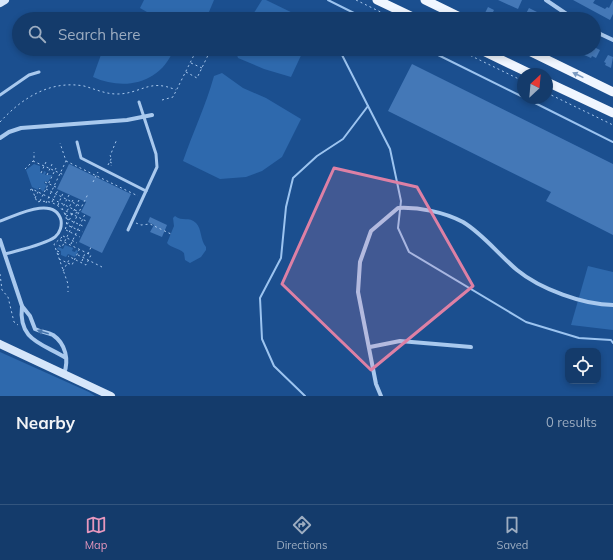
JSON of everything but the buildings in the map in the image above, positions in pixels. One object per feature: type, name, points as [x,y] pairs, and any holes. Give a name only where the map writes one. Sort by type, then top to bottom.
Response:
[{"type":"main road","points":[[377,0],[402,12]]},
{"type":"main road","points":[[425,0],[450,12]]},
{"type":"main road","points":[[494,56],[519,68]]},
{"type":"main road","points":[[539,56],[613,92]]},
{"type":"main road","points":[[553,85],[613,113]]},
{"type":"street","points":[[0,3],[5,0]]},
{"type":"street","points":[[546,0],[564,12]]},
{"type":"street","points":[[601,34],[613,40]]},
{"type":"street","points":[[0,138],[9,132],[21,128],[127,120],[144,118],[152,115]]},
{"type":"street","points":[[381,396],[376,384],[370,347],[358,292],[360,262],[372,231],[398,208],[441,213],[463,222],[518,271],[545,288],[574,298],[604,305],[613,305]]},
{"type":"street","points":[[0,240],[22,306],[30,316],[35,329],[48,333],[57,339],[66,353],[67,367],[64,374]]},
{"type":"street","points":[[22,306],[20,318],[22,324],[32,339],[66,358]]},
{"type":"street","points":[[370,347],[400,341],[471,347]]},
{"type":"street","points":[[0,344],[111,396]]},
{"type":"lane","points":[[0,95],[29,75],[39,72]]},
{"type":"lane","points":[[128,230],[157,167],[157,160],[139,102]]},
{"type":"lane","points":[[77,142],[80,158],[146,191]]},
{"type":"lane","points":[[0,221],[44,207],[56,212],[60,218],[60,230],[55,237],[5,254]]},
{"type":"path","points":[[356,0],[381,12]]},
{"type":"path","points":[[162,100],[173,97],[194,56]]},
{"type":"path","points":[[186,72],[197,78],[208,56]]},
{"type":"path","points":[[471,56],[517,78]]},
{"type":"path","points":[[190,63],[202,68]]},
{"type":"path","points":[[0,122],[22,101],[38,92],[56,86],[82,86],[116,94],[155,85],[176,90]]},
{"type":"path","points":[[553,96],[613,125]]},
{"type":"path","points":[[93,182],[101,164],[107,167],[110,162],[112,157],[110,156],[118,139]]},
{"type":"path","points":[[44,207],[66,161],[60,143]]},
{"type":"path","points":[[25,169],[33,161],[34,152]]},
{"type":"path","points":[[33,161],[64,175]]},
{"type":"path","points":[[66,161],[143,198]]},
{"type":"path","points":[[41,173],[46,162]]},
{"type":"path","points":[[47,175],[53,162]]},
{"type":"path","points":[[110,162],[112,163],[111,166]]},
{"type":"path","points":[[40,202],[56,168]]},
{"type":"path","points":[[53,174],[58,177]]},
{"type":"path","points":[[51,179],[56,181]]},
{"type":"path","points":[[45,182],[58,189],[52,202]]},
{"type":"path","points":[[35,198],[40,188]]},
{"type":"path","points":[[30,190],[32,189],[44,194],[79,212]]},
{"type":"path","points":[[46,189],[82,206]]},
{"type":"path","points":[[58,205],[63,193]]},
{"type":"path","points":[[55,244],[62,247],[88,194]]},
{"type":"path","points":[[68,195],[62,209],[88,222]]},
{"type":"path","points":[[65,215],[74,198]]},
{"type":"path","points":[[79,200],[67,225],[83,232]]},
{"type":"path","points":[[60,218],[79,212]]},
{"type":"path","points":[[70,245],[85,214]]},
{"type":"path","points":[[66,218],[85,227]]},
{"type":"path","points":[[132,220],[141,225],[150,224],[171,234]]},
{"type":"path","points":[[65,230],[80,238]]},
{"type":"path","points":[[63,236],[78,243]]},
{"type":"path","points":[[60,240],[91,255],[86,265],[69,256],[63,271]]},
{"type":"path","points":[[88,254],[91,247]]},
{"type":"path","points":[[56,250],[60,252],[58,256]]},
{"type":"path","points":[[59,258],[72,265],[80,250]]},
{"type":"path","points":[[81,262],[86,253]]},
{"type":"path","points":[[77,255],[102,267]]},
{"type":"path","points":[[0,274],[1,287],[8,297],[14,322],[17,325],[22,324]]},
{"type":"highlighted area","points":[[334,168],[417,187],[473,286],[371,370],[282,284]]},
{"type":"shaded area","points":[[144,0],[214,0],[209,12],[147,12],[140,8]]},
{"type":"shaded area","points":[[262,0],[266,0],[291,12],[254,12]]},
{"type":"shaded area","points":[[100,56],[170,56],[160,70],[150,77],[129,84],[105,81],[93,77]]},
{"type":"shaded area","points":[[237,56],[301,56],[291,77],[264,69],[238,58]]},
{"type":"shaded area","points":[[222,73],[243,88],[266,98],[301,119],[282,157],[262,171],[246,177],[220,179],[183,161],[214,76]]},
{"type":"shaded area","points":[[34,164],[40,166],[40,172],[43,174],[44,171],[46,172],[45,175],[52,175],[48,182],[45,181],[44,183],[47,185],[43,192],[39,187],[38,190],[32,187],[26,170]]},
{"type":"shaded area","points":[[175,216],[180,219],[191,220],[198,225],[206,247],[206,250],[201,257],[190,263],[185,260],[184,253],[167,243],[174,226],[173,218]]},
{"type":"shaded area","points":[[65,245],[73,248],[72,251],[78,251],[75,257],[68,254],[66,257],[61,255],[61,251],[57,249],[58,247],[63,249]]},
{"type":"shaded area","points":[[588,266],[613,272],[613,330],[571,325]]},
{"type":"shaded area","points":[[0,352],[89,392],[95,396],[0,396]]},
{"type":"waterway","points":[[328,0],[352,12]]},
{"type":"waterway","points":[[305,396],[274,366],[262,339],[260,298],[281,258],[286,207],[293,178],[317,156],[343,139],[368,106],[343,56]]},
{"type":"waterway","points":[[440,56],[517,94]]},
{"type":"waterway","points":[[537,104],[613,142]]},
{"type":"waterway","points":[[368,106],[390,149],[401,201],[398,228],[409,252],[526,322],[579,338],[611,340],[613,343]]}]
